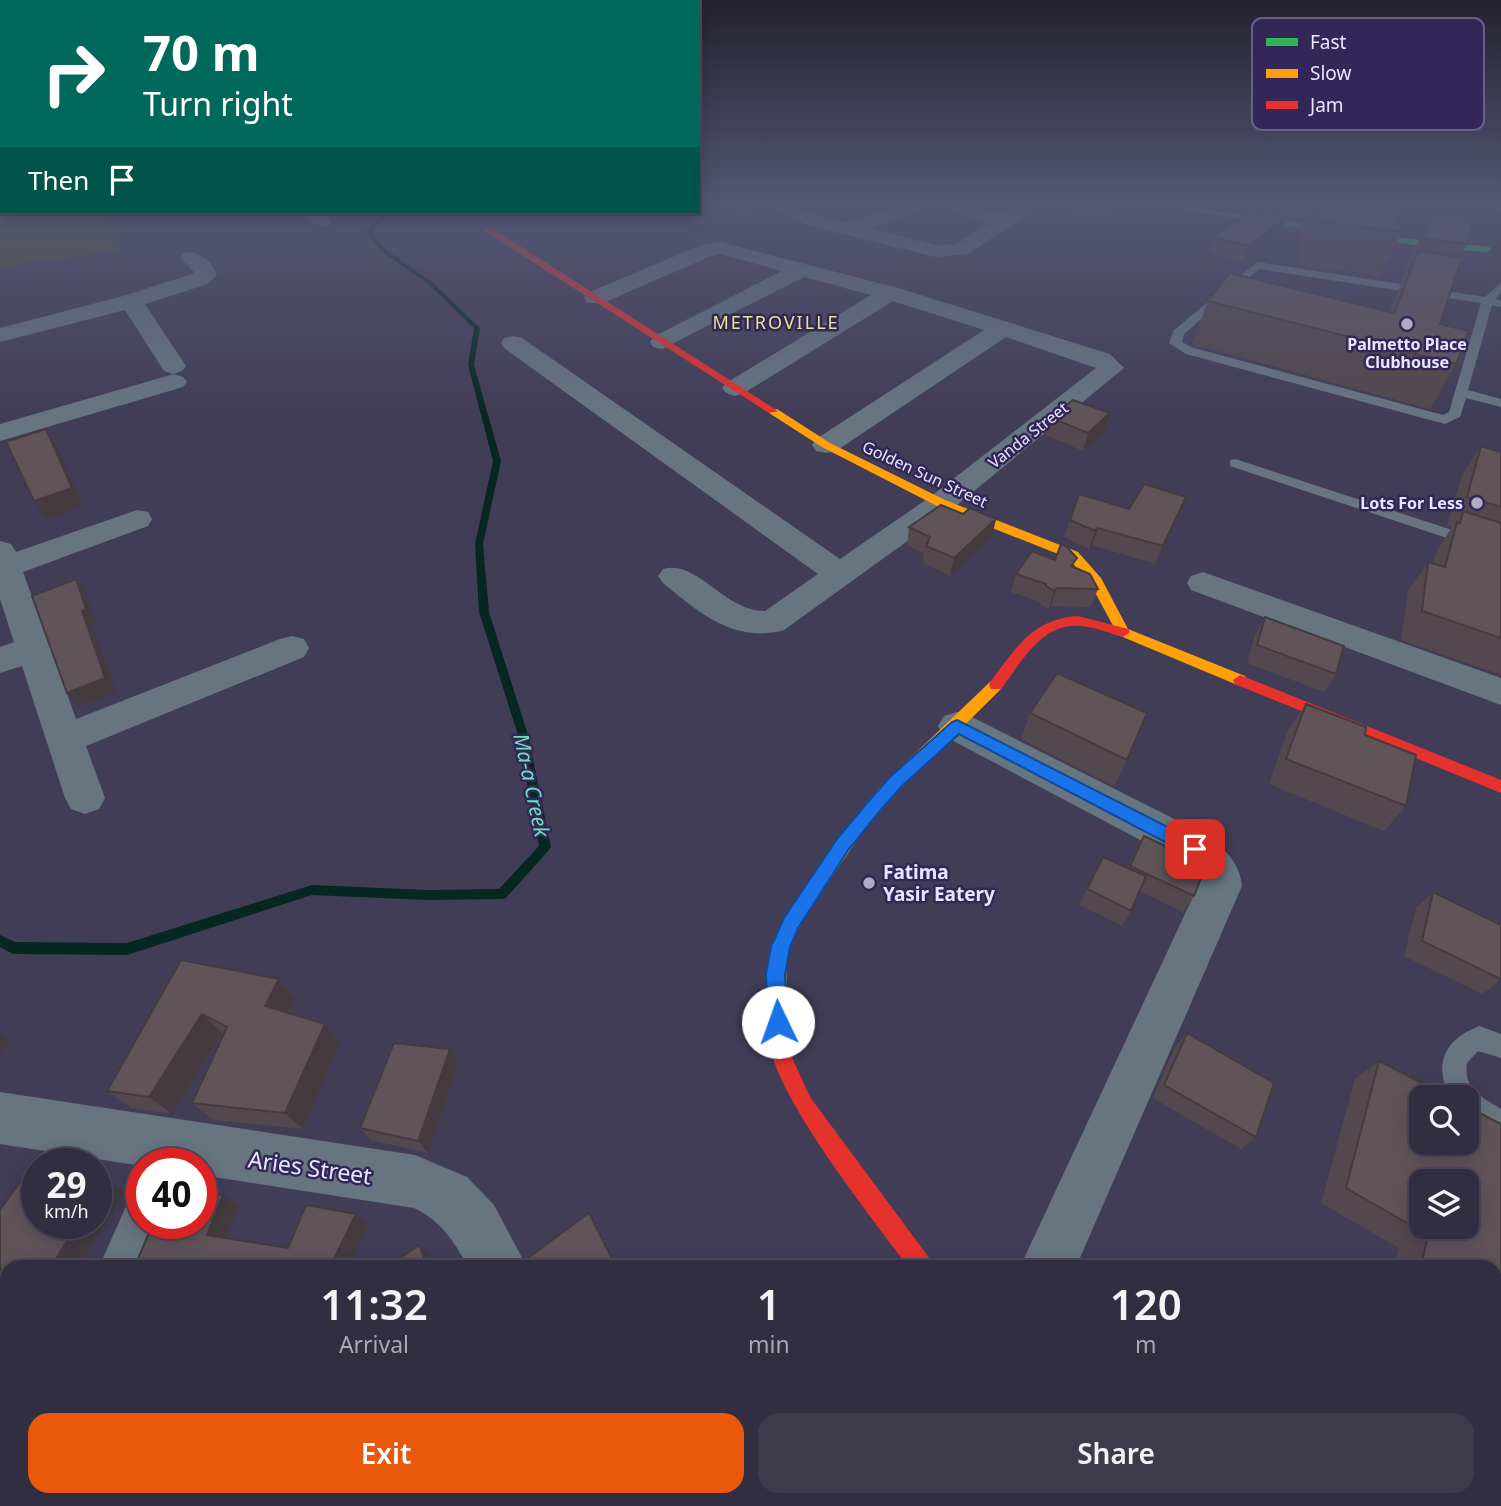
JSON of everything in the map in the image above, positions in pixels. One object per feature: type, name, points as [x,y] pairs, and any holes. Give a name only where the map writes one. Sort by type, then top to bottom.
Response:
[{"type":"street","points":[[0,334],[131,301],[200,279],[206,272]]},
{"type":"street","name":"Golden Sun Street","points":[[554,272],[826,445],[941,503],[1073,555],[1087,566],[1095,577],[1123,632]]},
{"type":"street","points":[[595,299],[657,272]]},
{"type":"street","points":[[662,342],[796,272]]},
{"type":"street","points":[[814,272],[1003,328]]},
{"type":"street","points":[[734,388],[890,293]]},
{"type":"street","points":[[0,433],[173,374],[131,301]]},
{"type":"street","points":[[826,445],[1003,328]]},
{"type":"street","name":"Vanda Street","points":[[674,576],[732,619],[753,624],[772,622],[941,503],[1109,371],[1110,365],[1101,359],[1003,328]]},
{"type":"street","points":[[513,344],[841,575]]},
{"type":"street","points":[[85,798],[3,559],[137,519]]},
{"type":"street","points":[[1202,583],[1501,692]]},
{"type":"street","points":[[917,1260],[816,1125],[795,1090],[783,1060],[776,974],[781,947],[790,924],[843,844],[896,782],[991,691],[1042,629],[1056,622],[1086,619],[1501,787]]},
{"type":"street","points":[[0,661],[33,648]]},
{"type":"street","points":[[64,739],[292,648]]},
{"type":"street","points":[[957,726],[1195,849],[1211,862],[1220,875],[1220,886],[1051,1260]]},
{"type":"street","name":"Aries Street","points":[[0,1118],[138,1148]]},
{"type":"street","name":"Aries Street","points":[[217,1161],[415,1182],[449,1196],[475,1224],[495,1260]]},
{"type":"street","points":[[130,1260],[138,1239]]},
{"type":"lane","points":[[1249,272],[1174,338],[1175,343],[1190,351],[1436,419],[1452,418],[1463,393],[1488,296],[1501,286]]},
{"type":"lane","points":[[1308,272],[1438,291],[1501,304]]},
{"type":"lane","points":[[1463,393],[1501,403]]},
{"type":"lane","points":[[1235,463],[1501,551]]},
{"type":"lane","points":[[1457,1085],[1453,1075],[1453,1062],[1464,1045],[1479,1038],[1501,1046]]},
{"type":"lane","points":[[1479,1110],[1501,1124]]},
{"type":"building","points":[[1410,272],[1457,272],[1440,324],[1469,331],[1456,364],[1208,301],[1230,273],[1394,313]]},
{"type":"building","points":[[1073,400],[1110,413],[1088,433],[1051,418]]},
{"type":"building","points":[[46,429],[72,488],[34,501],[6,442]]},
{"type":"building","points":[[1481,446],[1501,452],[1501,507],[1467,497]]},
{"type":"building","points":[[1144,484],[1186,497],[1163,546],[1098,528],[1095,531],[1070,520],[1079,494],[1129,509]]},
{"type":"building","points":[[941,505],[963,514],[970,508],[996,519],[954,558],[926,546],[930,537],[909,527]]},
{"type":"building","points":[[1463,511],[1501,523],[1501,638],[1422,611],[1428,562],[1445,567],[1457,522],[1460,523]]},
{"type":"building","points":[[1061,544],[1077,558],[1071,566],[1090,574],[1098,589],[1057,588],[1054,591],[1046,584],[1016,574],[1032,551],[1055,560]]},
{"type":"building","points":[[76,579],[86,609],[82,611],[105,678],[67,693],[32,596]]},
{"type":"building","points":[[1265,617],[1344,646],[1336,674],[1257,645]]},
{"type":"building","points":[[1057,673],[1147,713],[1127,760],[1030,713]]},
{"type":"building","points":[[1306,704],[1366,727],[1365,735],[1416,755],[1406,806],[1286,759]]},
{"type":"building","points":[[1144,836],[1206,865],[1194,896],[1130,866]]},
{"type":"building","points":[[1103,857],[1146,876],[1131,911],[1087,889]]},
{"type":"building","points":[[1433,892],[1501,925],[1501,979],[1422,941]]},
{"type":"building","points":[[181,960],[279,979],[265,1006],[325,1024],[285,1113],[192,1103],[227,1027],[202,1014],[149,1097],[107,1091]]},
{"type":"building","points":[[1187,1033],[1274,1083],[1256,1137],[1164,1085]]},
{"type":"building","points":[[394,1043],[450,1049],[418,1141],[360,1128]]},
{"type":"building","points":[[1379,1061],[1426,1085],[1409,1085],[1409,1155],[1479,1155],[1479,1113],[1501,1124],[1501,1260],[1423,1260],[1427,1239],[1479,1239],[1479,1169],[1409,1169],[1409,1224],[1346,1188]]},
{"type":"building","points":[[21,1181],[21,1239],[68,1239],[55,1260],[0,1260],[0,1210]]},
{"type":"building","points":[[217,1194],[223,1195],[217,1210]]},
{"type":"building","points":[[306,1205],[356,1214],[333,1260],[133,1260],[138,1259],[146,1239],[217,1239],[217,1237],[288,1248]]},
{"type":"building","points":[[589,1213],[612,1260],[525,1260]]},
{"type":"building","points":[[419,1245],[425,1260],[398,1260]]},
{"type":"waterway","name":"Ma-a Creek","points":[[0,940],[13,948],[127,949],[312,890],[428,895],[502,894],[545,847],[523,735],[484,612],[479,544],[497,461],[471,365],[477,328],[429,282],[415,272]]},
{"type":"traffic: slow","points":[[773,411],[826,445],[941,503],[1073,555],[1096,581],[1123,632],[1240,680]]},
{"type":"traffic: slow","points":[[778,1033],[777,964],[783,940],[801,907],[853,832],[885,793],[996,685]]},
{"type":"traffic: jam","points":[[555,272],[773,411]]},
{"type":"traffic: jam","points":[[996,685],[1024,649],[1048,627],[1062,622],[1078,621],[1123,632]]},
{"type":"traffic: jam","points":[[1240,680],[1501,787]]},
{"type":"traffic: jam","points":[[778,1033],[783,1061],[803,1104],[917,1260]]},
{"type":"place","name":"Palmetto Place Clubhouse","points":[[1407,324]]},
{"type":"place","name":"Lots For Less","points":[[1477,503]]},
{"type":"place","name":"Fatima Yasir Eatery","points":[[869,883]]},
{"type":"district","name":"METROVILLE","points":[[776,322]]},
{"type":"route","points":[[778,1022],[776,974],[781,947],[790,924],[843,844],[873,808],[896,782],[957,726],[1195,849]]}]
